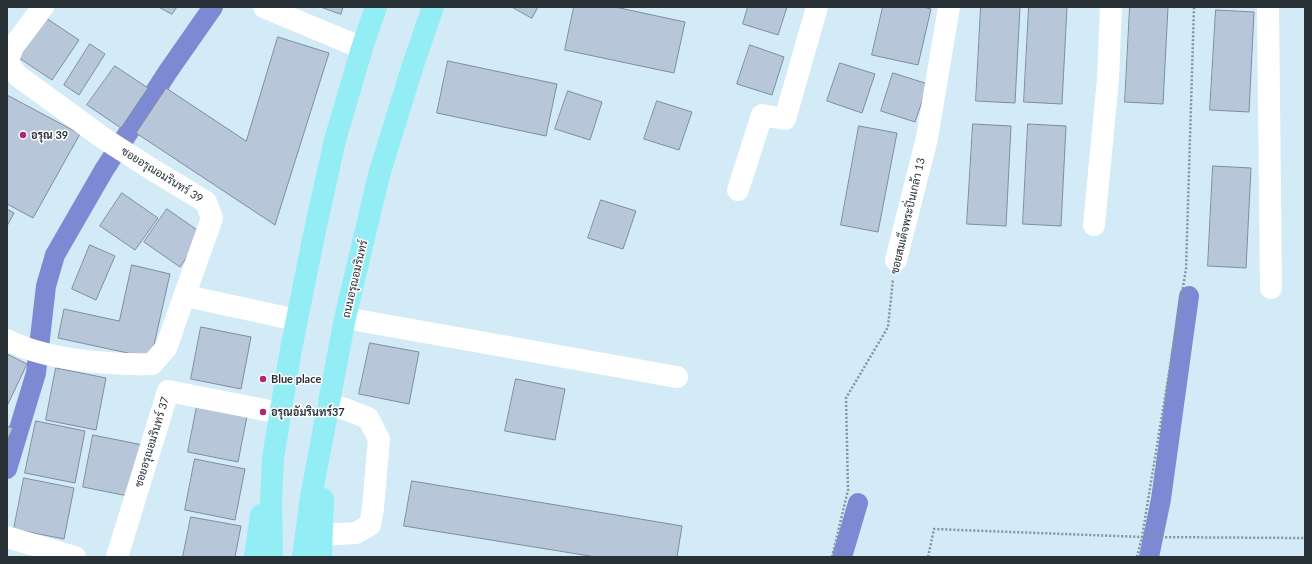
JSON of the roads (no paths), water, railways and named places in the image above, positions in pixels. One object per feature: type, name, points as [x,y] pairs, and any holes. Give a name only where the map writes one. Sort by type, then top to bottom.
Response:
[{"type":"main road","points":[[255,557],[259,525],[273,458],[297,320],[314,235],[335,140],[362,48],[376,7]]},
{"type":"main road","name":"ถนนอรุณอมรินทร์","points":[[303,557],[311,497],[345,318],[379,175],[412,68],[433,7]]},
{"type":"main road","points":[[321,557],[327,412]]},
{"type":"main road","points":[[272,557],[271,502],[273,458]]},
{"type":"street","name":"ซอยอรุณอมรินทร์ 39","points":[[11,342],[45,354],[70,358],[128,364],[152,364],[166,348],[186,296],[212,218],[206,202],[103,138],[18,76],[7,63],[13,47],[43,7]]},
{"type":"street","points":[[264,7],[362,48]]},
{"type":"street","points":[[738,190],[762,115],[785,119],[817,7]]},
{"type":"street","name":"ซอยสมเด็จพระปิ่นเกล้า 13","points":[[896,260],[927,138],[949,7]]},
{"type":"street","points":[[1094,224],[1108,79],[1112,7]]},
{"type":"street","points":[[1268,7],[1271,288]]},
{"type":"street","points":[[186,296],[297,320]]},
{"type":"street","points":[[345,318],[677,377]]},
{"type":"street","name":"ซอยอรุณอมรินทร์ 37","points":[[118,557],[168,391],[280,413]]},
{"type":"street","points":[[321,535],[356,533],[370,525],[373,508],[379,439],[368,418],[345,409],[327,412]]},
{"type":"street","points":[[7,537],[75,557]]},
{"type":"waterway","points":[[7,469],[36,373],[46,286],[55,255],[104,170],[169,70],[213,7]]},
{"type":"waterway","points":[[1149,557],[1161,499],[1189,296]]},
{"type":"waterway","points":[[842,557],[858,503]]},
{"type":"place","name":"อรุณ 39","points":[[23,135]]},
{"type":"place","name":"Blue place","points":[[263,379]]},
{"type":"place","name":"อรุณอัมรินทร์37","points":[[263,412]]}]
